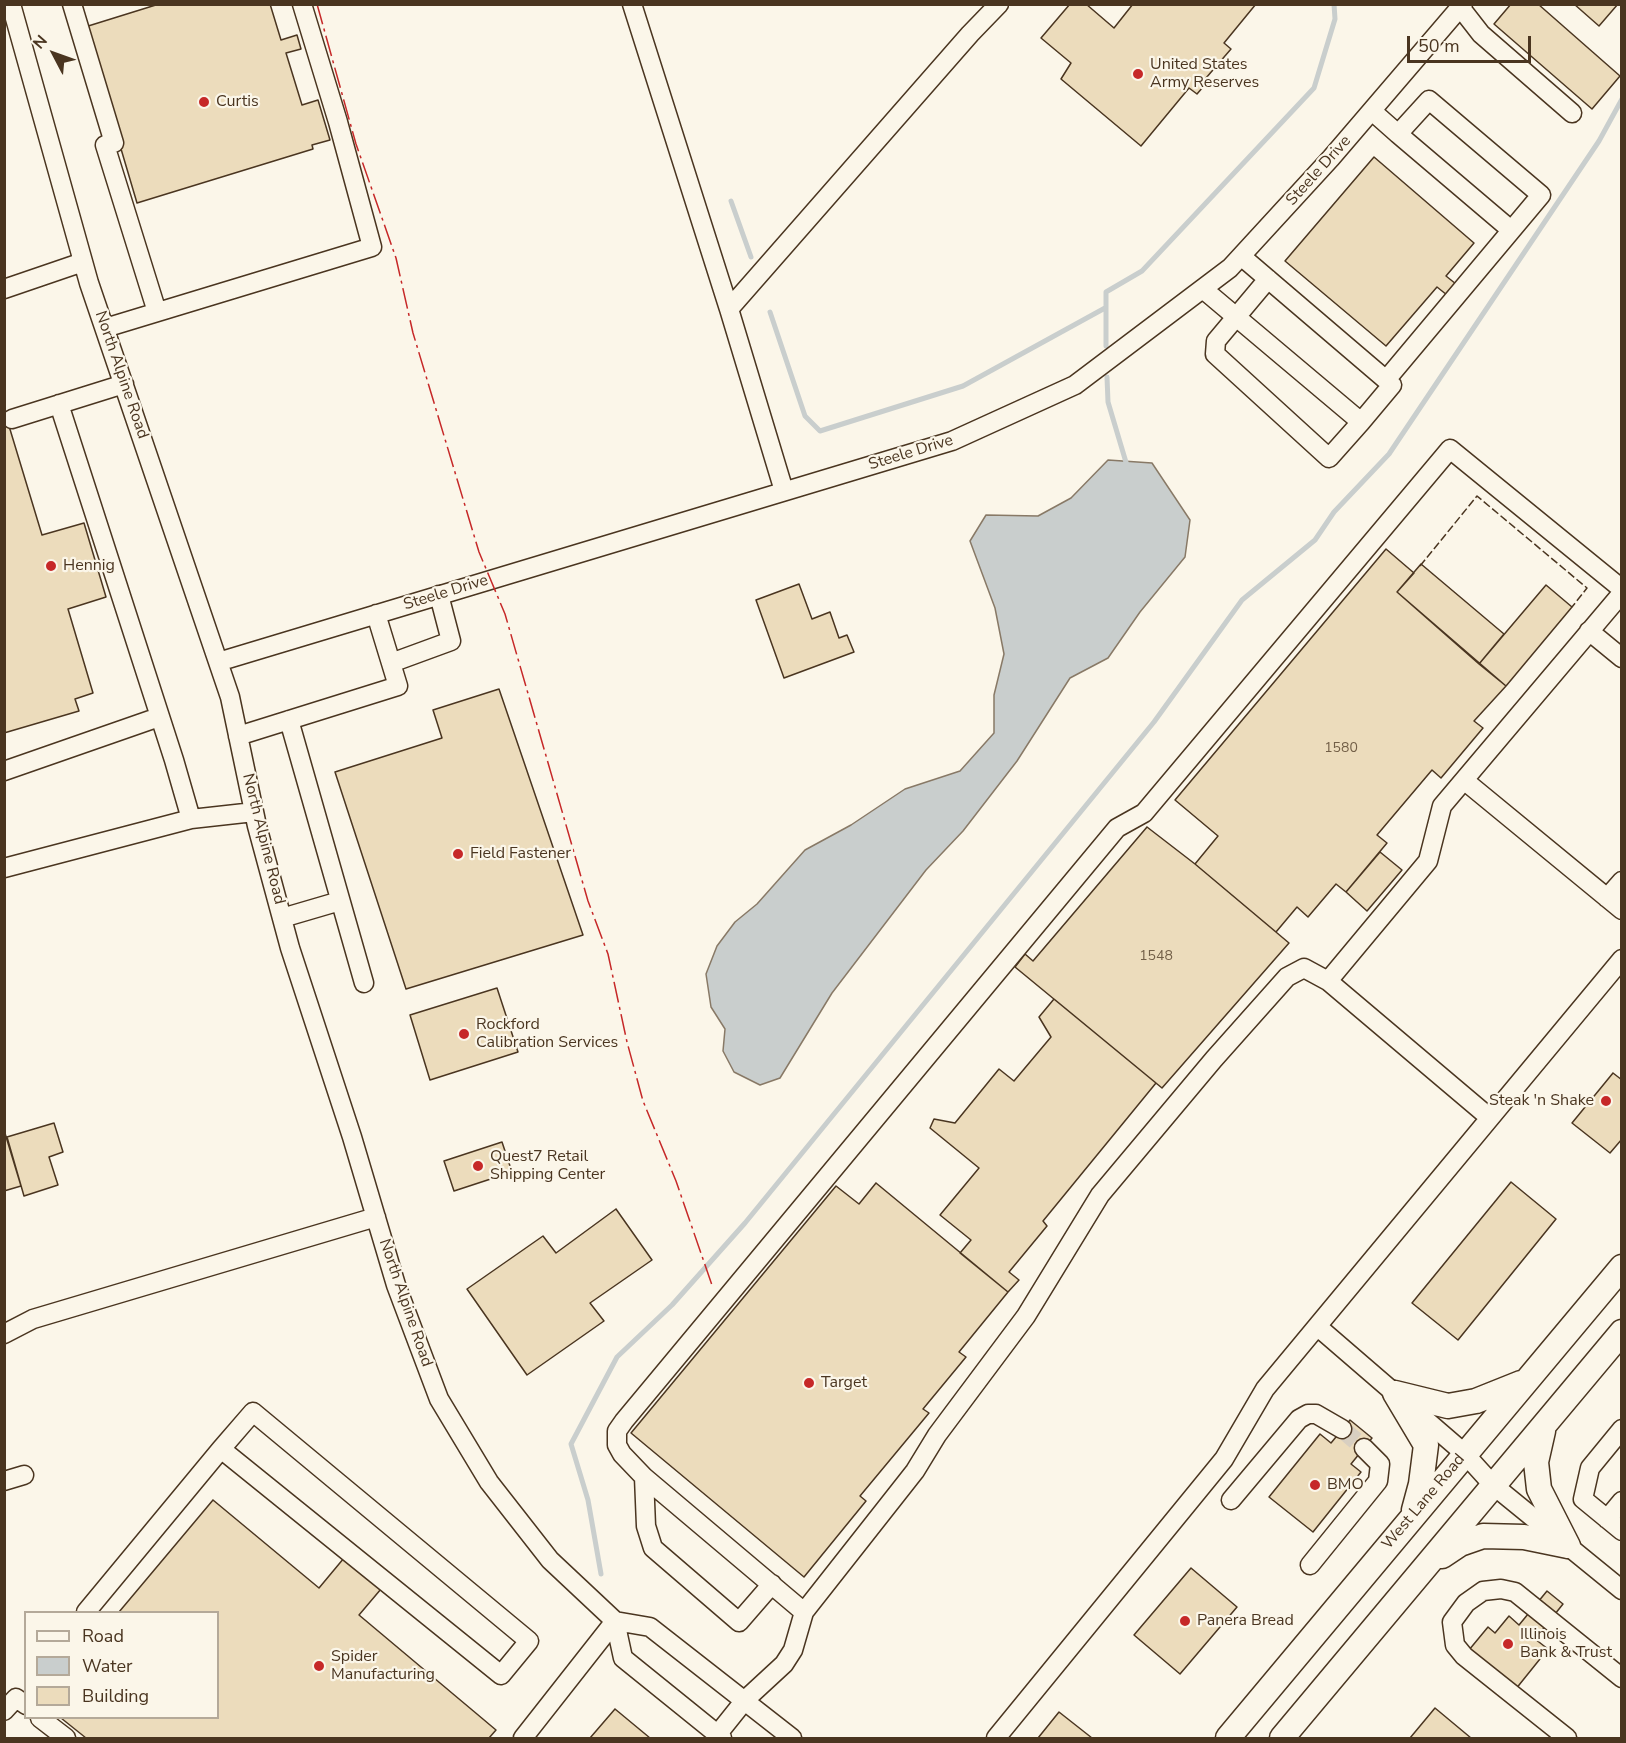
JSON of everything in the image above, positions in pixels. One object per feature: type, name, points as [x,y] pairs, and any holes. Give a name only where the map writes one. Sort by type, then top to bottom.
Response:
[{"type":"main road","name":"West Lane Road","points":[[1228,1738],[1464,1453],[1622,1267]]},
{"type":"main road","points":[[1282,1738],[1622,1332]]},
{"type":"main road","points":[[1395,1393],[1448,1406],[1476,1401],[1526,1381]]},
{"type":"main road","points":[[1395,1393],[1426,1445],[1421,1484],[1413,1515]]},
{"type":"main road","points":[[1545,1423],[1536,1462],[1539,1489],[1568,1546]]},
{"type":"main road","points":[[1425,1567],[1460,1544],[1483,1536],[1524,1537],[1568,1546]]},
{"type":"street","name":"North Alpine Road","points":[[11,4],[83,262],[230,697],[254,812],[282,918],[396,1285],[439,1399],[489,1482],[550,1560],[615,1621]]},
{"type":"street","points":[[72,4],[157,312]]},
{"type":"street","points":[[105,328],[372,247],[338,122],[302,4]]},
{"type":"street","points":[[632,4],[784,491]]},
{"type":"street","points":[[729,309],[970,34],[999,4]]},
{"type":"street","points":[[1462,6],[1480,34],[1572,113]]},
{"type":"street","name":"Steele Drive","points":[[218,662],[952,441],[1076,385],[1203,289],[1241,256],[1372,111],[1462,6]]},
{"type":"street","points":[[1386,380],[1541,195],[1429,100],[1398,134]]},
{"type":"street","points":[[1372,111],[1512,230]]},
{"type":"street","points":[[1241,256],[1268,279],[1386,380],[1392,386],[1329,458],[1215,354],[1216,340],[1268,279]]},
{"type":"street","points":[[4,289],[83,262]]},
{"type":"street","points":[[1203,289],[1361,422]]},
{"type":"street","points":[[12,419],[124,384]]},
{"type":"street","points":[[59,404],[191,819]]},
{"type":"street","points":[[804,1612],[644,1477],[617,1445],[617,1431],[1118,828],[1144,813],[1450,449],[1622,591],[1442,806],[1428,861],[1328,981]]},
{"type":"street","points":[[391,663],[450,641],[439,595]]},
{"type":"street","points":[[238,736],[398,686],[376,614]]},
{"type":"street","points":[[1589,631],[1622,658]]},
{"type":"street","points":[[4,771],[159,717]]},
{"type":"street","points":[[289,720],[364,983]]},
{"type":"street","points":[[1465,781],[1622,910]]},
{"type":"street","points":[[4,868],[191,819],[254,812]]},
{"type":"street","points":[[1607,898],[1622,881]]},
{"type":"street","points":[[282,918],[340,900]]},
{"type":"street","points":[[996,1738],[1224,1459],[1265,1389],[1622,959]]},
{"type":"street","points":[[615,1621],[623,1658],[719,1736],[746,1700],[784,1664],[793,1650],[804,1612],[915,1471],[942,1428],[1026,1316],[1100,1195],[1214,1059],[1287,977],[1304,968],[1328,981],[1490,1118]]},
{"type":"street","points":[[4,1334],[33,1319],[376,1217]]},
{"type":"street","points":[[1318,1327],[1464,1453],[1493,1485],[1622,1590]]},
{"type":"street","points":[[87,1611],[221,1449],[253,1412],[529,1641],[501,1676],[221,1449]]},
{"type":"street","points":[[1231,1500],[1299,1419],[1308,1414],[1316,1414],[1342,1429]]},
{"type":"street","points":[[1622,1429],[1590,1468],[1583,1500],[1622,1531]]},
{"type":"street","points":[[1310,1565],[1377,1481],[1380,1464],[1364,1448]]},
{"type":"street","points":[[4,1481],[24,1475]]},
{"type":"street","points":[[644,1477],[646,1526],[653,1548],[739,1622],[772,1584]]},
{"type":"street","points":[[1607,1519],[1622,1501]]},
{"type":"street","points":[[1567,1738],[1464,1656],[1455,1645],[1452,1622],[1466,1603],[1483,1591],[1501,1589],[1515,1592],[1622,1678]]},
{"type":"street","points":[[615,1621],[650,1627],[792,1738]]},
{"type":"street","points":[[523,1738],[615,1621]]},
{"type":"street","points":[[41,1719],[66,1738]]},
{"type":"water","points":[[1108,460],[1152,463],[1190,520],[1185,557],[1140,612],[1108,658],[1070,678],[1017,761],[963,831],[926,870],[832,993],[780,1078],[760,1085],[734,1072],[723,1051],[725,1029],[711,1007],[706,974],[717,946],[735,922],[757,904],[805,850],[851,825],[905,789],[960,771],[994,733],[994,695],[1004,654],[995,608],[970,541],[986,515],[1038,516],[1071,498]]},
{"type":"building","name":"Curtis","points":[[159,4],[270,4],[281,40],[297,35],[301,49],[286,53],[302,105],[318,100],[330,140],[312,145],[313,149],[137,203],[85,27]]},
{"type":"building","name":"United States Army Reserves","points":[[1070,4],[1086,4],[1114,28],[1133,4],[1256,4],[1224,43],[1231,49],[1206,78],[1209,80],[1197,94],[1189,88],[1141,146],[1061,79],[1071,63],[1041,38]]},
{"type":"building","points":[[1511,4],[1538,4],[1620,76],[1592,109],[1494,24]]},
{"type":"building","points":[[1574,4],[1618,4],[1599,26]]},
{"type":"building","points":[[1374,157],[1474,243],[1446,276],[1456,284],[1447,295],[1437,287],[1386,346],[1285,261]]},
{"type":"building","name":"Hennig","points":[[9,426],[42,535],[84,523],[106,597],[68,609],[93,693],[75,699],[79,711],[4,733],[4,427]]},
{"type":"building","points":[[1386,549],[1414,573],[1397,592],[1506,686],[1474,721],[1483,728],[1441,778],[1432,770],[1377,835],[1387,843],[1346,892],[1336,884],[1308,917],[1297,907],[1276,932],[1195,864],[1218,836],[1175,800]]},
{"type":"building","points":[[1421,564],[1504,634],[1479,664],[1397,592]]},
{"type":"building","points":[[799,584],[812,619],[830,612],[839,638],[847,635],[854,652],[784,678],[756,600]]},
{"type":"building","points":[[1546,585],[1572,607],[1506,686],[1479,664]]},
{"type":"building","name":"Field Fastener","points":[[499,689],[583,935],[406,989],[335,772],[442,738],[433,710]]},
{"type":"building","points":[[1147,827],[1289,943],[1162,1088],[1015,967],[1025,954],[1033,961]]},
{"type":"building","points":[[1380,852],[1402,870],[1367,911],[1346,892]]},
{"type":"building","name":"Rockford Calibration Services","points":[[497,988],[518,1052],[430,1080],[410,1015]]},
{"type":"building","points":[[1054,999],[1156,1083],[1043,1221],[1047,1226],[1009,1272],[1019,1280],[1008,1292],[960,1253],[971,1240],[940,1215],[979,1168],[930,1128],[934,1119],[955,1123],[999,1069],[1014,1081],[1051,1037],[1039,1017]]},
{"type":"building","name":"Steak 'n Shake","points":[[1613,1073],[1622,1080],[1622,1139],[1610,1153],[1572,1123]]},
{"type":"building","points":[[54,1123],[63,1152],[49,1157],[58,1185],[24,1196],[7,1137]]},
{"type":"building","points":[[4,1130],[21,1186],[4,1191]]},
{"type":"building","name":"Quest7 Retail Shipping Center","points":[[502,1142],[512,1172],[454,1191],[444,1161]]},
{"type":"building","points":[[1511,1182],[1556,1219],[1458,1340],[1412,1303]]},
{"type":"building","name":"Target","points":[[876,1183],[1008,1292],[959,1352],[966,1357],[923,1409],[929,1413],[860,1496],[866,1501],[804,1577],[631,1433],[836,1186],[859,1204]]},
{"type":"building","points":[[616,1209],[652,1260],[590,1303],[604,1321],[527,1375],[467,1289],[543,1236],[556,1253]]},
{"type":"building","name":"BMO","points":[[1350,1420],[1372,1438],[1351,1464],[1361,1472],[1313,1532],[1269,1497],[1320,1434],[1331,1443]]},
{"type":"building","name":"Spider Manufacturing","points":[[213,1500],[319,1588],[344,1558],[381,1589],[359,1615],[496,1730],[489,1738],[86,1738],[62,1719],[219,1719],[219,1611],[120,1611]]},
{"type":"building","name":"Panera Bread","points":[[1191,1568],[1237,1607],[1180,1674],[1134,1635]]},
{"type":"building","name":"Illinois Bank & Trust","points":[[1547,1591],[1563,1604],[1535,1639],[1548,1649],[1511,1695],[1464,1656],[1488,1627],[1495,1633],[1509,1616],[1519,1625]]},
{"type":"building","points":[[1435,1708],[1471,1738],[1410,1738]]},
{"type":"building","points":[[615,1709],[650,1738],[590,1738]]},
{"type":"building","points":[[1059,1712],[1092,1738],[1038,1738]]},
{"type":"waterway","points":[[1106,346],[1106,292],[1142,271],[1314,88],[1335,19],[1334,4]]},
{"type":"waterway","points":[[601,1574],[588,1500],[571,1444],[617,1357],[672,1305],[745,1223],[1154,722],[1242,600],[1315,540],[1334,512],[1389,454],[1599,141],[1622,99]]},
{"type":"waterway","points":[[731,201],[751,257]]},
{"type":"waterway","points":[[770,312],[805,416],[820,431],[963,386],[1105,308]]},
{"type":"waterway","points":[[1107,377],[1108,402],[1128,469]]},
{"type":"tunnel","points":[[1342,1429],[1364,1448]]},
{"type":"fence","points":[[1420,566],[1477,496],[1587,588],[1572,607]]},
{"type":"power","points":[[317,4],[356,144],[396,258],[413,333],[479,552],[505,614],[588,901],[608,954],[627,1042],[643,1101],[676,1181],[713,1288]]},
{"type":"place","name":"United States Army Reserves","points":[[1138,74]]},
{"type":"place","name":"Curtis","points":[[204,102]]},
{"type":"place","name":"Hennig","points":[[51,566]]},
{"type":"place","name":"Field Fastener","points":[[458,854]]},
{"type":"place","name":"Rockford Calibration Services","points":[[464,1034]]},
{"type":"place","name":"Steak 'n Shake","points":[[1606,1101]]},
{"type":"place","name":"Quest7 Retail Shipping Center","points":[[478,1166]]},
{"type":"place","name":"Target","points":[[809,1383]]},
{"type":"place","name":"BMO","points":[[1315,1485]]},
{"type":"place","name":"Panera Bread","points":[[1185,1621]]},
{"type":"place","name":"Illinois Bank & Trust","points":[[1508,1644]]},
{"type":"place","name":"Spider Manufacturing","points":[[319,1666]]}]
